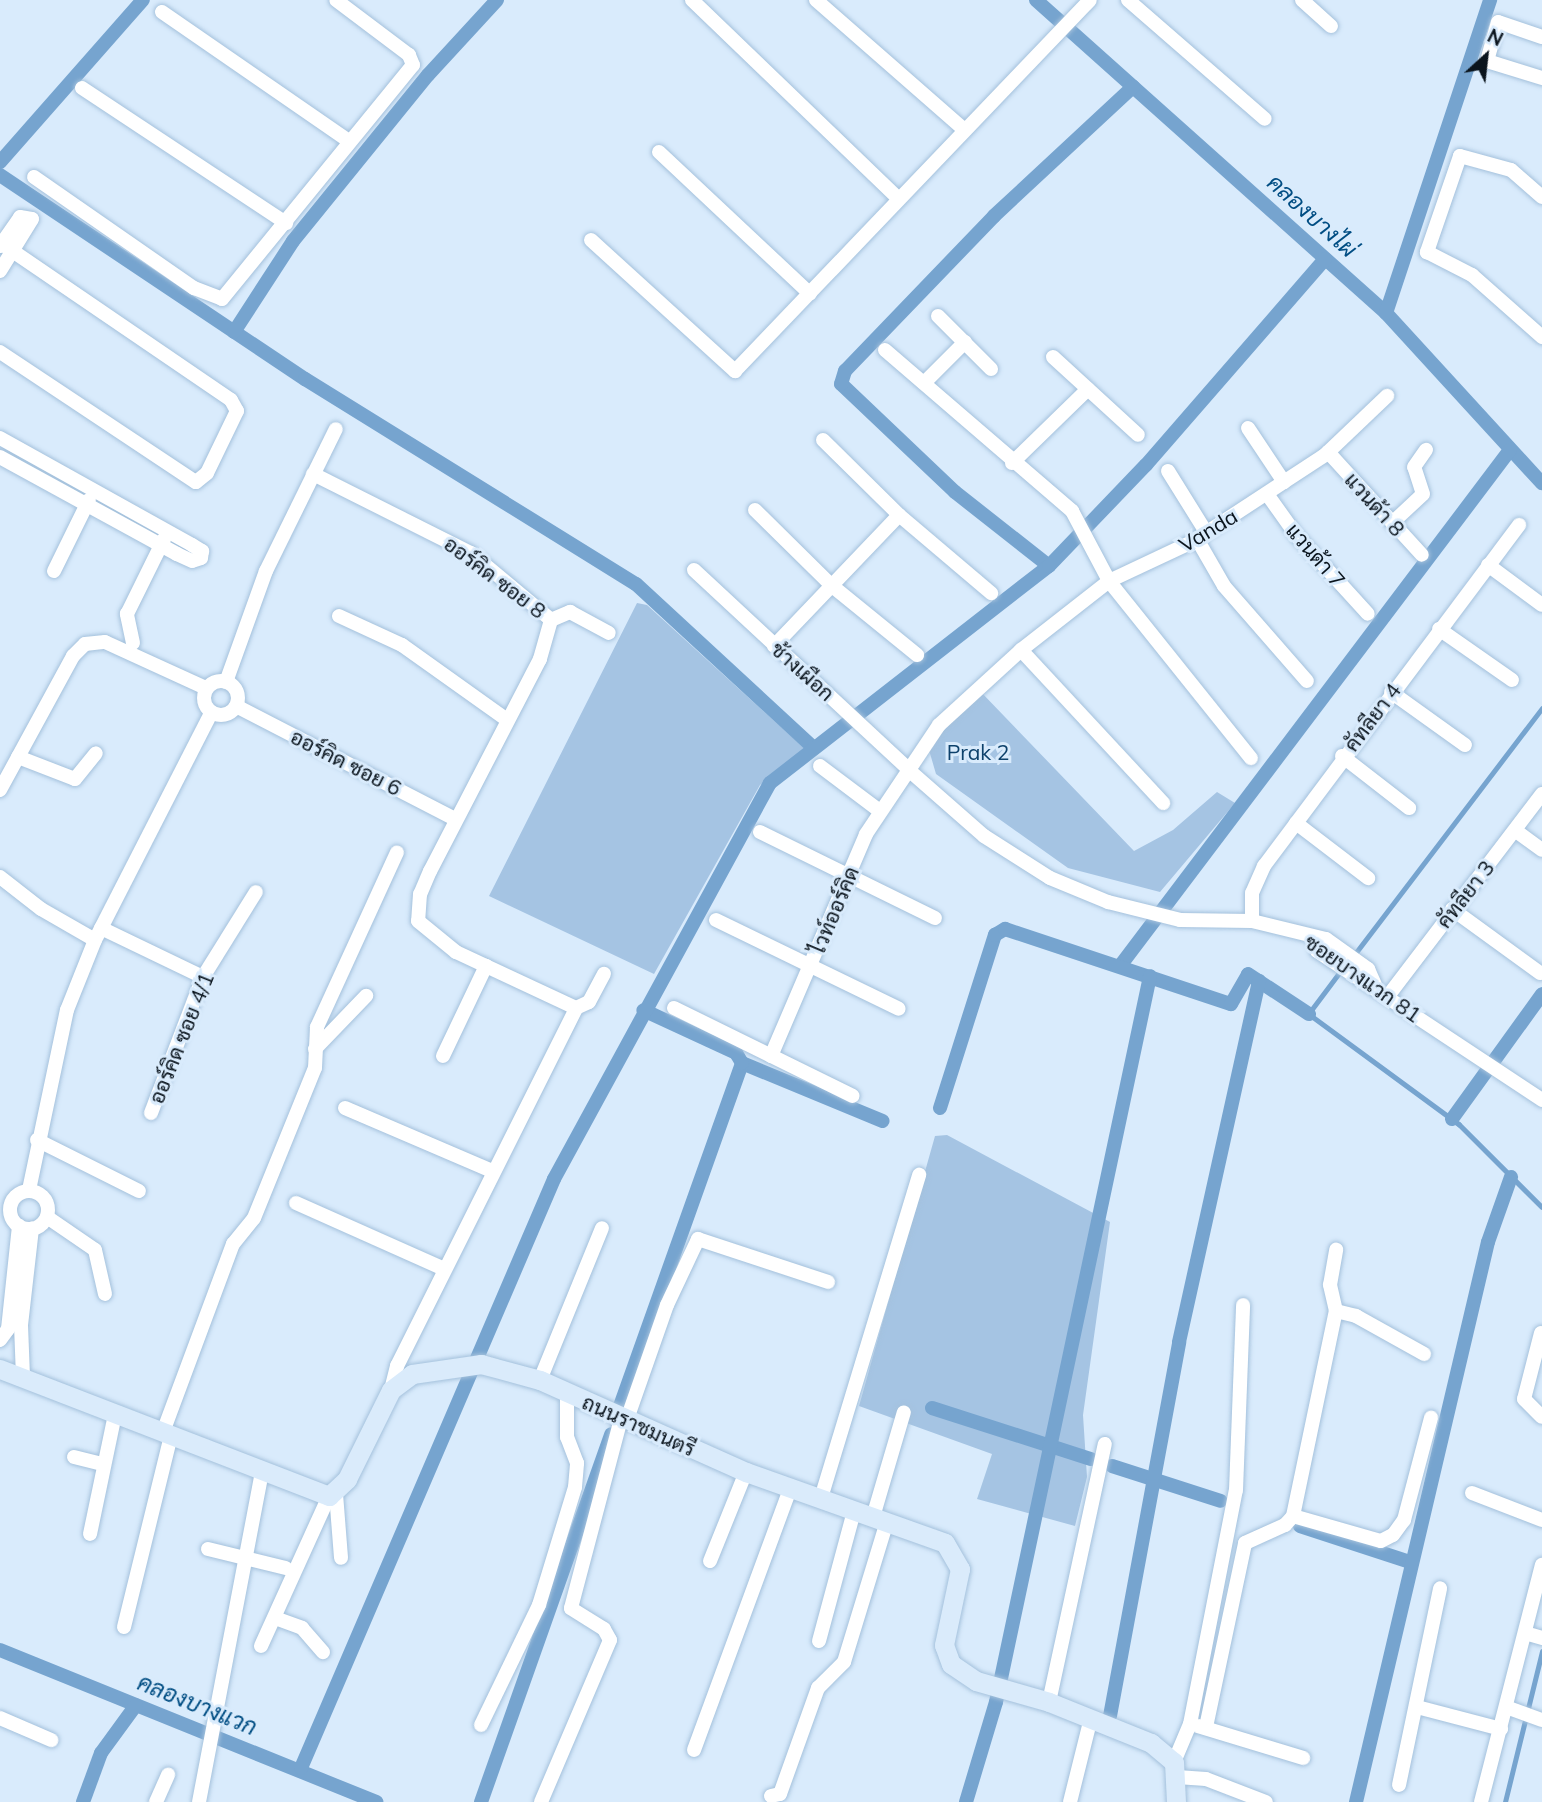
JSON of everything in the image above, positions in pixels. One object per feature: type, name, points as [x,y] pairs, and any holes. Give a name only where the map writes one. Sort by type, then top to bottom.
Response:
[{"type":"street","points":[[692,0],[899,199]]},
{"type":"street","points":[[816,0],[962,128]]},
{"type":"street","points":[[591,240],[731,371],[810,294],[962,128],[1090,0]]},
{"type":"street","points":[[1128,0],[1265,119]]},
{"type":"street","points":[[1302,0],[1331,26]]},
{"type":"street","points":[[34,177],[216,299],[227,295],[413,65],[409,55],[340,1]]},
{"type":"street","points":[[162,12],[349,141]]},
{"type":"street","points":[[1542,37],[1498,22],[1487,61],[1542,78]]},
{"type":"street","points":[[82,88],[286,223]]},
{"type":"street","points":[[659,152],[810,294]]},
{"type":"street","points":[[1542,197],[1511,170],[1460,156],[1427,252],[1472,275],[1542,337]]},
{"type":"street","points":[[0,352],[196,482],[207,472],[237,411],[231,400],[5,247],[1,267]]},
{"type":"street","points":[[938,316],[991,369]]},
{"type":"street","points":[[923,383],[965,342]]},
{"type":"street","points":[[885,349],[1078,519],[1089,536],[1109,581],[1251,758]]},
{"type":"street","points":[[1053,357],[1138,435]]},
{"type":"street","points":[[1012,463],[1088,389]]},
{"type":"street","name":"Vanda","points":[[911,772],[939,726],[1020,650],[1109,581],[1202,536],[1328,452],[1387,396]]},
{"type":"street","points":[[1248,428],[1284,482]]},
{"type":"street","points":[[226,682],[266,571],[336,429]]},
{"type":"street","points":[[0,439],[89,500]]},
{"type":"street","points":[[823,440],[899,515],[991,593]]},
{"type":"street","points":[[1392,523],[1423,494],[1415,467],[1426,450]]},
{"type":"street","name":"แวนด้า 8","points":[[1328,452],[1422,555]]},
{"type":"street","points":[[0,457],[164,539],[127,614],[133,643]]},
{"type":"street","points":[[1168,471],[1202,536],[1224,586],[1307,681]]},
{"type":"street","name":"ออร์คิด ซอย 8","points":[[313,474],[471,553],[551,620],[540,659],[455,819],[420,894],[418,921],[436,941],[576,1008]]},
{"type":"street","name":"แวนด้า 7","points":[[1267,494],[1297,536],[1368,614]]},
{"type":"street","points":[[54,571],[89,500]]},
{"type":"street","points":[[755,510],[831,584],[917,655]]},
{"type":"street","points":[[774,646],[899,515]]},
{"type":"street","name":"คัทลียา 4","points":[[1252,921],[1252,893],[1264,866],[1342,756],[1519,525]]},
{"type":"street","points":[[1488,565],[1542,605]]},
{"type":"street","name":"ช้างเผือก","points":[[694,570],[911,772]]},
{"type":"street","points":[[551,620],[570,612],[610,633]]},
{"type":"street","points":[[340,616],[402,645],[508,720]]},
{"type":"street","points":[[1439,629],[1513,680]]},
{"type":"street","points":[[0,790],[73,656],[91,642],[105,642],[206,688],[226,682]]},
{"type":"street","points":[[1020,650],[1163,803]]},
{"type":"street","points":[[206,688],[204,704],[211,713],[228,715],[236,706],[236,689],[226,682]]},
{"type":"street","points":[[1391,691],[1465,745]]},
{"type":"street","name":"ออร์คิด ซอย 6","points":[[236,706],[455,819]]},
{"type":"street","points":[[29,1191],[57,1041],[98,934],[211,713]]},
{"type":"street","points":[[18,757],[75,779],[96,753]]},
{"type":"street","points":[[1342,756],[1409,808]]},
{"type":"street","points":[[820,766],[880,811]]},
{"type":"street","name":"ไวท์ออร์คิด","points":[[771,1056],[848,875],[880,811],[911,772]]},
{"type":"street","name":"ซอยบางแวก 81","points":[[911,772],[984,836],[1050,878],[1180,920],[1252,921],[1319,943],[1364,974],[1388,996],[1477,1058],[1541,1096]]},
{"type":"street","name":"คัทลียา 3","points":[[1388,996],[1542,794]]},
{"type":"street","points":[[1296,822],[1368,878]]},
{"type":"street","points":[[1516,831],[1542,850]]},
{"type":"street","points":[[760,832],[935,918]]},
{"type":"street","points":[[124,1627],[167,1434],[233,1244],[254,1218],[315,1068],[317,1027],[397,852]]},
{"type":"street","points":[[0,877],[41,909],[202,976]]},
{"type":"street","name":"ออร์คิด ซอย 4/1","points":[[151,1113],[202,976],[256,892]]},
{"type":"street","points":[[1452,909],[1540,974]]},
{"type":"street","points":[[716,920],[899,1009]]},
{"type":"street","points":[[443,1056],[485,966]]},
{"type":"street","points":[[261,1646],[333,1495],[391,1390],[397,1366],[492,1171],[532,1100],[576,1008],[589,1002],[604,974]]},
{"type":"street","points":[[315,1049],[366,996]]},
{"type":"street","points":[[674,1008],[853,1096]]},
{"type":"street","points":[[345,1108],[492,1171]]},
{"type":"street","points":[[37,1140],[139,1191]]},
{"type":"street","points":[[821,1498],[919,1175]]},
{"type":"street","points":[[25,1227],[11,1217],[6,1200],[29,1191]]},
{"type":"street","points":[[29,1191],[47,1202],[47,1217]]},
{"type":"street","points":[[296,1203],[444,1269]]},
{"type":"street","points":[[25,1227],[47,1217]]},
{"type":"street","points":[[47,1217],[95,1250],[105,1294]]},
{"type":"street","points":[[20,1343],[2,1338],[25,1227]]},
{"type":"street","points":[[23,1377],[20,1343],[25,1227]]},
{"type":"street","points":[[540,1380],[602,1228]]},
{"type":"street","points":[[541,1802],[610,1640],[604,1629],[571,1608],[624,1421],[667,1305],[698,1239],[828,1282]]},
{"type":"street","points":[[1206,1727],[1239,1559],[1248,1538],[1285,1525],[1293,1516],[1336,1311],[1330,1285],[1336,1250]]},
{"type":"street","points":[[1176,1802],[1176,1770],[1190,1724],[1221,1555],[1236,1490],[1243,1305]]},
{"type":"street","points":[[1336,1311],[1356,1315],[1424,1354]]},
{"type":"street","points":[[1541,1333],[1524,1399],[1542,1417]]},
{"type":"street","name":"ถนนราชมนตรี","points":[[391,1390],[412,1374],[458,1364],[481,1364],[540,1380],[624,1421],[746,1472],[944,1544],[953,1553],[960,1569],[944,1645],[951,1664],[976,1681],[1049,1702],[1151,1743],[1176,1770]]},
{"type":"street","points":[[0,1368],[262,1472],[333,1495]]},
{"type":"street","points":[[481,1726],[539,1605],[575,1487],[578,1463],[567,1437],[567,1392]]},
{"type":"street","points":[[818,1641],[871,1516],[904,1412]]},
{"type":"street","points":[[90,1534],[115,1414]]},
{"type":"street","points":[[1293,1516],[1381,1541],[1393,1535],[1404,1520],[1431,1418]]},
{"type":"street","points":[[1049,1702],[1105,1444]]},
{"type":"street","points":[[74,1457],[103,1464]]},
{"type":"street","points":[[199,1802],[262,1472]]},
{"type":"street","points":[[710,1561],[746,1472]]},
{"type":"street","points":[[694,1750],[790,1489]]},
{"type":"street","points":[[1472,1493],[1542,1520]]},
{"type":"street","points":[[333,1495],[341,1558]]},
{"type":"street","points":[[771,1796],[780,1794],[818,1688],[844,1662],[871,1516]]},
{"type":"street","points":[[208,1549],[286,1568]]},
{"type":"street","points":[[1221,1555],[1239,1559]]},
{"type":"street","points":[[1481,1802],[1501,1729],[1533,1635],[1542,1565]]},
{"type":"street","points":[[1399,1785],[1440,1588]]},
{"type":"street","points":[[275,1618],[302,1628],[323,1652]]},
{"type":"street","points":[[1417,1707],[1501,1729]]},
{"type":"street","points":[[1510,1709],[1536,1718]]},
{"type":"street","points":[[0,1718],[51,1740]]},
{"type":"street","points":[[1070,1802],[1091,1718]]},
{"type":"street","points":[[1190,1724],[1303,1758]]},
{"type":"street","points":[[1176,1770],[1266,1802]]},
{"type":"street","points":[[156,1802],[168,1775]]},
{"type":"green space","points":[[637,603],[647,605],[805,749],[760,785],[654,974],[489,896]]},
{"type":"green space","name":"Prak 2","points":[[979,690],[1134,851],[1173,830],[1217,792],[1235,803],[1160,892],[1068,868],[936,774],[929,750],[944,718]]},
{"type":"green space","points":[[947,1135],[1110,1222],[1083,1415],[1087,1477],[1075,1526],[977,1499],[992,1454],[859,1406],[935,1136]]},
{"type":"waterway","points":[[0,162],[143,0]]},
{"type":"waterway","points":[[234,332],[293,241],[428,75],[497,0]]},
{"type":"waterway","name":"คลองบางไผ่","points":[[1036,0],[1386,313],[1542,483]]},
{"type":"waterway","points":[[1386,313],[1490,0]]},
{"type":"waterway","points":[[1049,566],[955,492],[841,384],[845,371],[994,216],[1133,87]]},
{"type":"waterway","points":[[0,175],[305,379],[636,584],[814,748]]},
{"type":"waterway","points":[[301,1768],[554,1179],[770,783],[1049,566],[1146,465],[1325,259]]},
{"type":"waterway","points":[[1120,966],[1510,450]]},
{"type":"waterway","points":[[1354,955],[1542,708]]},
{"type":"waterway","points":[[940,1108],[995,935],[1005,929],[1231,1004],[1248,974],[1309,1014]]},
{"type":"waterway","points":[[1342,970],[1309,1014],[1459,1124],[1542,1207]]},
{"type":"waterway","points":[[966,1802],[996,1702],[1150,976]]},
{"type":"waterway","points":[[1110,1716],[1179,1342],[1259,981]]},
{"type":"waterway","points":[[1452,1119],[1542,994]]},
{"type":"waterway","points":[[620,1406],[742,1063],[736,1053],[643,1010]]},
{"type":"waterway","points":[[742,1063],[883,1121]]},
{"type":"waterway","points":[[1356,1802],[1488,1242],[1511,1177]]},
{"type":"waterway","points":[[932,1408],[1091,1459]]},
{"type":"waterway","points":[[481,1802],[611,1434]]},
{"type":"waterway","points":[[1112,1466],[1221,1501]]},
{"type":"waterway","points":[[1300,1526],[1410,1562]]},
{"type":"waterway","name":"คลองบางแวก","points":[[0,1650],[377,1802]]},
{"type":"waterway","points":[[1505,1802],[1542,1651]]},
{"type":"waterway","points":[[83,1802],[101,1753],[136,1705]]}]
